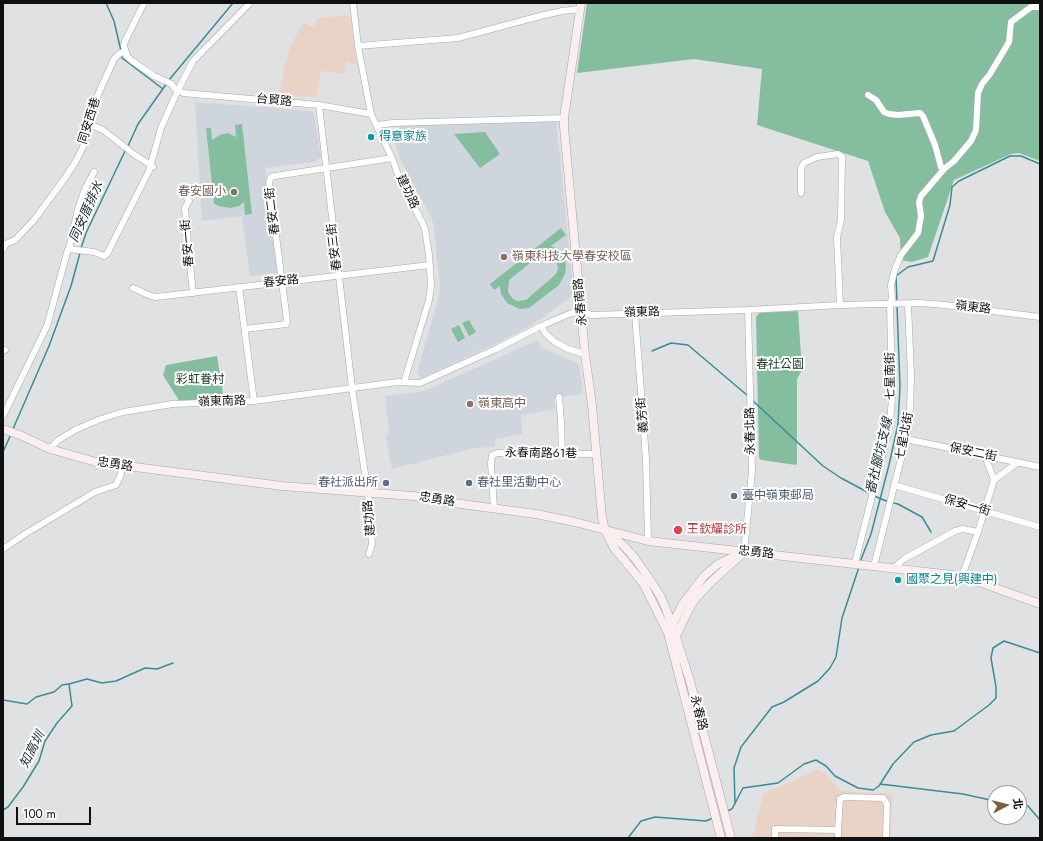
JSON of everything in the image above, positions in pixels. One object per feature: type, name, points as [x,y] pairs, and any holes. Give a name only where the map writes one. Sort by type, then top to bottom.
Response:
[{"type":"street","points":[[144,3],[125,41],[125,51],[131,60],[154,76],[172,84],[178,90]]},
{"type":"street","points":[[70,249],[94,252],[104,256],[107,254],[149,171],[153,167],[161,128],[193,61],[250,3]]},
{"type":"street","name":"建功路","points":[[353,3],[358,46],[371,114],[392,158],[400,180],[425,229],[430,265],[431,285],[429,300],[404,382]]},
{"type":"street","points":[[358,46],[458,38],[581,6]]},
{"type":"street","name":"永春南路","points":[[581,6],[564,118],[585,354],[592,405],[602,517],[605,530],[614,548],[643,583],[672,634]]},
{"type":"street","name":"七星南街","points":[[856,564],[890,422],[893,375],[893,304],[891,285],[895,269],[901,254],[918,233],[921,216],[919,202],[921,196],[971,141],[976,130],[978,93],[982,84],[990,74],[1009,42],[1011,22],[1031,7],[1040,7]]},
{"type":"street","name":"同安西巷","points":[[3,249],[6,244],[15,240],[34,220],[65,178],[83,147],[96,99],[114,59],[125,51]]},
{"type":"street","name":"台貿路","points":[[178,90],[183,93],[319,105],[371,114]]},
{"type":"street","points":[[868,96],[876,100],[884,112],[889,114],[898,115],[920,113],[923,116],[944,169]]},
{"type":"street","name":"春安三街","points":[[319,105],[352,388]]},
{"type":"street","points":[[377,125],[393,123],[564,118]]},
{"type":"street","points":[[89,124],[103,130],[153,167]]},
{"type":"street","points":[[801,193],[801,168],[804,163],[817,157],[838,154],[842,157],[841,220],[837,238],[840,305]]},
{"type":"street","name":"春安二街","points":[[245,329],[286,324],[288,321],[269,182],[271,177],[392,158]]},
{"type":"street","points":[[3,416],[47,326],[68,249],[70,249],[78,209],[85,189],[94,172]]},
{"type":"street","name":"春安一街","points":[[185,195],[189,201],[185,208],[194,293]]},
{"type":"street","name":"春安路","points":[[133,288],[156,297],[430,265]]},
{"type":"street","points":[[239,287],[254,401]]},
{"type":"street","name":"七星北街","points":[[871,566],[906,439],[912,376],[907,304]]},
{"type":"street","name":"嶺東路","points":[[404,382],[420,383],[496,349],[541,326],[569,314],[582,311],[591,315],[748,310],[840,305],[937,304],[1040,317]]},
{"type":"street","name":"永春北路","points":[[744,552],[752,471],[748,310]]},
{"type":"street","name":"義芳街","points":[[635,313],[646,459],[648,541]]},
{"type":"street","points":[[541,326],[546,334],[555,342],[568,349],[585,354]]},
{"type":"street","name":"嶺東南路","points":[[50,449],[55,442],[70,433],[98,420],[123,412],[173,404],[254,401],[377,384],[404,382]]},
{"type":"street","name":"建功路","points":[[352,388],[368,493],[372,544],[369,554]]},
{"type":"street","points":[[558,397],[561,422],[562,454]]},
{"type":"street","name":"忠勇路","points":[[3,429],[50,449],[91,461],[122,466],[282,486],[412,496],[536,514],[575,522],[648,541],[871,566]]},
{"type":"street","name":"保安二街","points":[[906,439],[1040,467]]},
{"type":"street","name":"永春南路61巷","points":[[494,508],[491,463],[492,455],[498,453],[596,454]]},
{"type":"street","points":[[962,576],[985,511],[994,480],[985,456]]},
{"type":"street","points":[[994,480],[1017,463]]},
{"type":"street","points":[[3,549],[95,492],[116,485],[121,474],[122,466]]},
{"type":"street","name":"保安一街","points":[[894,485],[1040,527]]},
{"type":"street","points":[[892,569],[904,559],[955,531],[963,529],[978,532]]},
{"type":"street","points":[[605,530],[623,545],[641,567],[661,597],[672,624],[672,634]]},
{"type":"street","points":[[672,624],[682,605],[704,576],[718,564],[744,552]]},
{"type":"street","points":[[672,634],[695,599],[744,552]]},
{"type":"street","points":[[871,566],[962,576],[1040,604]]},
{"type":"street","name":"永春路","points":[[672,634],[671,645],[721,838]]},
{"type":"street","name":"永春路","points":[[672,634],[690,681],[731,838]]},
{"type":"street","points":[[838,838],[840,799],[844,797],[883,798],[886,804],[886,838]]},
{"type":"street","points":[[775,838],[775,829],[838,830]]},
{"type":"shaded area","points":[[350,15],[357,65],[346,62],[344,74],[321,71],[317,97],[284,96],[280,94],[283,73],[290,47],[303,23],[314,27],[317,18]]},
{"type":"shaded area","name":"春安國小","points":[[195,102],[312,111],[314,114],[321,157],[315,162],[265,168],[278,273],[250,276],[242,216],[202,221]]},
{"type":"shaded area","name":"嶺東科技大學春安校區","points":[[556,119],[574,295],[532,325],[500,342],[421,378],[417,373],[440,287],[434,226],[431,217],[404,167],[393,139],[401,126]]},
{"type":"shaded area","name":"嶺東高中","points":[[538,340],[541,347],[579,364],[583,394],[554,398],[555,409],[521,415],[522,434],[495,439],[495,447],[475,448],[392,469],[386,437],[389,431],[385,396],[424,391]]},
{"type":"shaded area","points":[[817,769],[826,774],[840,791],[892,794],[891,838],[752,838],[764,793]]},
{"type":"green space","points":[[587,3],[1022,3],[1040,5],[1040,161],[1019,153],[1011,154],[954,180],[928,257],[912,262],[901,260],[900,238],[885,212],[868,161],[757,125],[762,69],[694,59],[577,73]]},
{"type":"green space","points":[[242,124],[252,214],[245,215],[244,202],[239,206],[230,208],[218,206],[214,203],[206,128],[211,128],[212,140],[220,135],[228,133],[236,137],[235,125]]},
{"type":"green space","points":[[485,132],[500,154],[480,168],[454,134]]},
{"type":"green space","points":[[561,228],[566,235],[551,246],[557,249],[564,256],[566,266],[565,274],[559,285],[529,308],[520,309],[507,303],[501,294],[500,286],[494,290],[490,284]],"holes":[[[544,254],[556,259],[558,267],[555,275],[526,300],[517,301],[513,299],[508,292],[509,280],[540,255]]]},
{"type":"green space","name":"春社公園","points":[[798,311],[802,370],[797,379],[796,465],[761,460],[759,458],[756,317],[759,313]]},
{"type":"green space","points":[[469,320],[476,332],[469,336],[462,323]]},
{"type":"green space","points":[[459,325],[465,338],[458,342],[451,329]]},
{"type":"green space","name":"彩虹眷村","points":[[217,356],[224,400],[180,402],[163,375],[166,365]]},
{"type":"waterway","points":[[106,3],[114,21],[121,51]]},
{"type":"waterway","name":"同安厝排水","points":[[169,80],[233,3]]},
{"type":"waterway","points":[[121,55],[122,58],[163,89]]},
{"type":"waterway","name":"同安厝排水","points":[[128,146],[138,124],[167,83]]},
{"type":"waterway","name":"同安厝排水","points":[[81,248],[86,233],[126,149]]},
{"type":"waterway","name":"番社腳坑支線","points":[[897,302],[896,276],[908,267],[933,261],[950,205],[952,187],[959,181],[1010,156],[1021,156],[1040,164]]},
{"type":"waterway","name":"同安厝排水","points":[[13,429],[49,346],[71,286],[80,253]]},
{"type":"waterway","name":"番社腳坑支線","points":[[860,562],[871,534],[898,424],[900,386],[897,306]]},
{"type":"waterway","points":[[652,351],[671,343],[688,345],[748,396]]},
{"type":"waterway","points":[[752,400],[823,466],[841,478],[871,494]]},
{"type":"waterway","name":"同安厝排水","points":[[3,452],[11,434]]},
{"type":"waterway","name":"番社腳坑支線","points":[[874,496],[889,502]]},
{"type":"waterway","points":[[893,503],[898,504],[922,517],[931,532]]},
{"type":"waterway","name":"番社腳坑支線","points":[[735,804],[734,768],[741,747],[772,707],[784,702],[818,681],[830,668],[836,657],[842,618],[859,567]]},
{"type":"waterway","points":[[727,811],[732,809],[743,788],[778,783],[804,764],[816,760],[826,766],[835,776],[858,788],[873,790],[879,786],[893,764],[914,742],[931,735],[954,731],[996,698],[996,687],[991,658],[993,648],[1004,641],[1040,653]]},
{"type":"waterway","name":"知高圳","points":[[3,810],[8,807],[23,787],[39,761],[45,741],[57,723],[72,706],[69,684],[87,679],[102,683],[116,681],[145,668],[157,669],[173,663]]},
{"type":"waterway","points":[[3,700],[27,704],[36,697],[54,692],[62,685],[69,684]]},
{"type":"waterway","points":[[880,784],[963,794],[987,799]]},
{"type":"waterway","points":[[1027,806],[1040,820]]},
{"type":"waterway","points":[[628,838],[641,821],[655,817],[706,821],[713,818]]},
{"type":"place","name":"得意家族","points":[[371,137]]},
{"type":"place","name":"春安國小","points":[[234,192]]},
{"type":"place","name":"嶺東科技大學春安校區","points":[[504,257]]},
{"type":"place","name":"嶺東高中","points":[[470,404]]},
{"type":"place","name":"春社派出所","points":[[386,483]]},
{"type":"place","name":"春社里活動中心","points":[[469,483]]},
{"type":"place","name":"臺中嶺東郵局","points":[[734,496]]},
{"type":"place","name":"王欽耀診所","points":[[678,530]]},
{"type":"place","name":"國聚之見(興建中)","points":[[898,580]]}]
